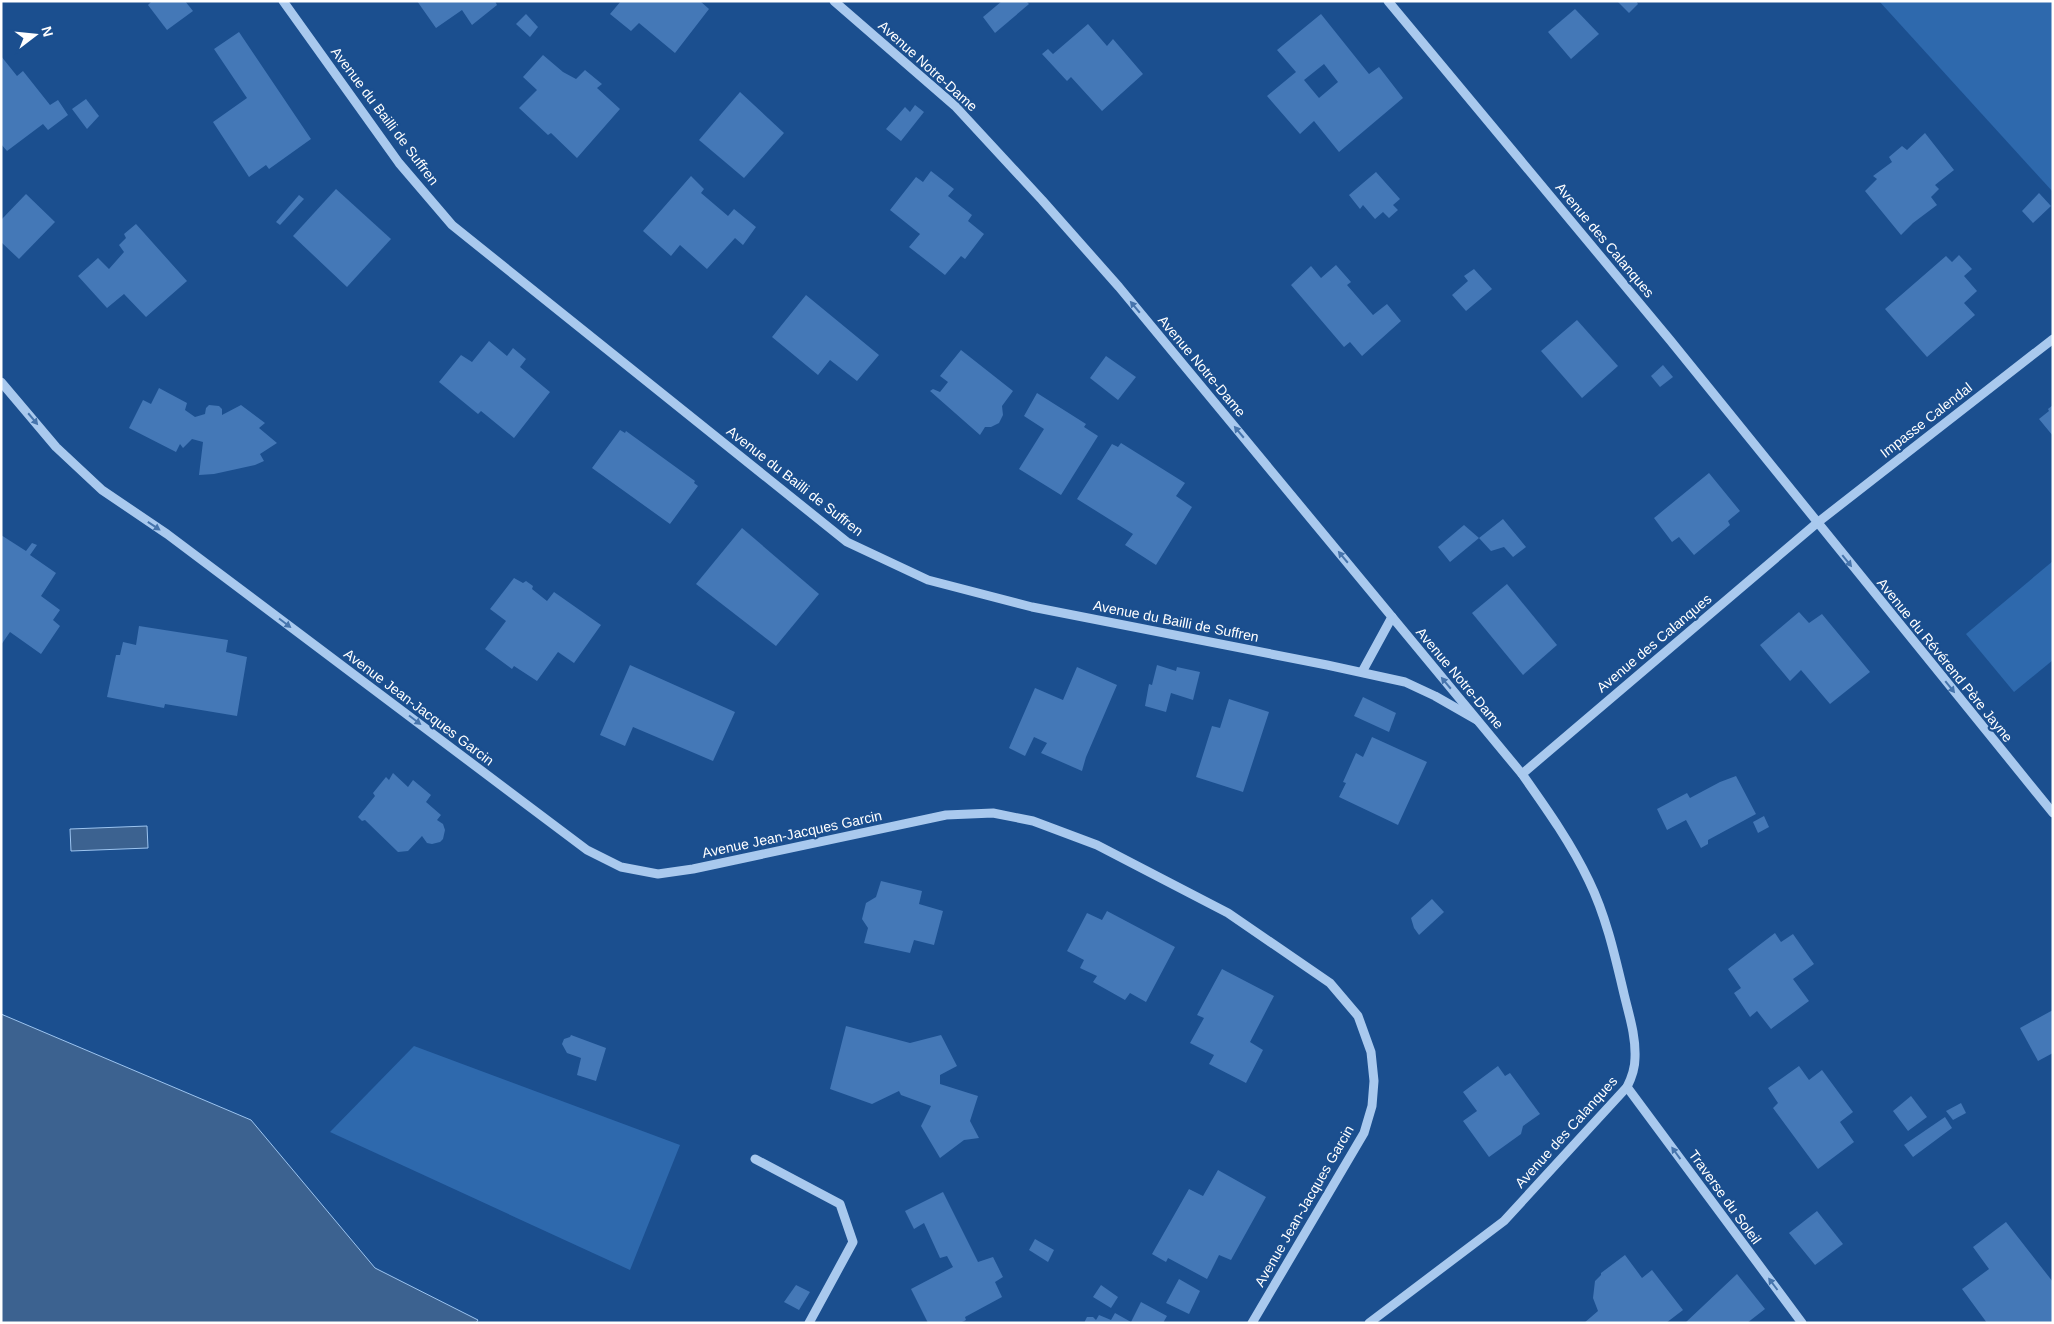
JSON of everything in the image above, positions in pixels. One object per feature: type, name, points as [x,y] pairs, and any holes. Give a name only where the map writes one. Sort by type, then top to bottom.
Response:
[{"type":"street","name":"Avenue du Bailli de Suffren","points":[[283,1],[399,163],[452,225],[847,542],[928,580],[1032,607],[1405,682],[1435,696],[1477,720]]},
{"type":"street","name":"Avenue Notre-Dame","points":[[834,1],[955,106],[1119,287],[1522,774]]},
{"type":"street","name":"Avenue des Calanques","points":[[1369,1323],[1504,1221],[1627,1087],[1633,1075],[1635,1057],[1634,1033],[1615,958],[1597,899],[1589,880],[1556,823],[1522,774],[1816,523],[1670,340],[1388,1]]},
{"type":"street","name":"Impasse Calendal","points":[[1816,523],[2053,339]]},
{"type":"street","name":"Avenue Jean-Jacques Garcin","points":[[1,382],[56,447],[102,490],[167,534],[587,850],[621,867],[658,874],[667,873],[946,815],[992,812],[1033,821],[1097,845],[1228,913],[1330,983],[1358,1016],[1371,1052],[1374,1081],[1372,1106],[1364,1133],[1252,1323]]},
{"type":"street","name":"Avenue du Révérend Père Jayne","points":[[1816,523],[2053,813]]},
{"type":"street","points":[[1362,672],[1392,617]]},
{"type":"street","name":"Traverse du Soleil","points":[[1627,1087],[1802,1323]]},
{"type":"street","points":[[755,1159],[840,1204],[853,1242],[809,1323]]},
{"type":"shaded area","points":[[1879,1],[2053,1],[2053,192]]},
{"type":"shaded area","points":[[2053,561],[2053,660],[2014,692],[1966,634]]},
{"type":"shaded area","points":[[147,826],[148,848],[71,851],[70,829]]},
{"type":"shaded area","points":[[1,1014],[251,1120],[375,1268],[478,1320],[476,1323],[1,1323]]},
{"type":"shaded area","points":[[414,1046],[680,1145],[630,1270],[330,1132]]},
{"type":"building","points":[[152,1],[185,1],[193,11],[167,30],[148,5]]},
{"type":"building","points":[[417,1],[495,1],[497,5],[472,25],[462,10],[436,28]]},
{"type":"building","points":[[621,1],[700,1],[709,9],[675,53],[639,23],[631,31],[610,14]]},
{"type":"building","points":[[1002,1],[1026,1],[1029,4],[995,33],[983,17]]},
{"type":"building","points":[[1617,1],[1636,1],[1638,4],[1629,13]]},
{"type":"building","points":[[1575,9],[1599,34],[1571,59],[1548,32]]},
{"type":"building","points":[[526,14],[538,27],[530,37],[516,24]]},
{"type":"building","points":[[1321,14],[1369,74],[1379,67],[1403,98],[1339,152],[1314,121],[1300,134],[1267,96],[1296,72],[1277,50]],"holes":[[[1324,64],[1338,82],[1319,98],[1304,80]]]},
{"type":"building","points":[[1088,24],[1107,46],[1113,39],[1143,74],[1102,111],[1071,77],[1067,81],[1042,54],[1048,49],[1053,54]]},
{"type":"building","points":[[239,32],[311,139],[269,169],[266,165],[249,177],[213,122],[247,98],[214,49]]},
{"type":"building","points":[[543,55],[563,72],[576,79],[585,70],[602,84],[597,88],[620,109],[577,158],[551,133],[548,135],[519,108],[537,90],[523,77]]},
{"type":"building","points":[[1,56],[17,76],[23,71],[50,105],[58,100],[68,115],[48,130],[43,124],[7,151],[1,144]]},
{"type":"building","points":[[740,92],[784,133],[744,178],[699,140]]},
{"type":"building","points":[[86,99],[99,116],[87,129],[72,109]]},
{"type":"building","points":[[915,105],[924,112],[901,141],[886,129],[905,107],[910,112]]},
{"type":"building","points":[[1925,133],[1954,170],[1935,185],[1939,189],[1931,197],[1937,205],[1913,223],[1901,235],[1865,191],[1877,179],[1873,176],[1892,162],[1889,157],[1902,146],[1907,150]]},
{"type":"building","points":[[931,171],[954,189],[948,196],[972,215],[968,221],[984,234],[965,259],[961,256],[945,275],[909,247],[920,234],[890,210],[916,177],[923,182]]},
{"type":"building","points":[[1376,172],[1400,199],[1393,205],[1398,210],[1389,218],[1383,212],[1375,219],[1363,205],[1360,209],[1349,195]]},
{"type":"building","points":[[691,176],[704,189],[701,193],[728,216],[734,209],[756,227],[743,245],[735,238],[707,269],[680,245],[671,256],[643,231]]},
{"type":"building","points":[[336,189],[391,239],[347,287],[293,236]]},
{"type":"building","points":[[2039,193],[2051,206],[2033,223],[2022,211]]},
{"type":"building","points":[[26,194],[55,222],[19,259],[1,242],[1,220]]},
{"type":"building","points":[[299,195],[304,199],[280,225],[276,222]]},
{"type":"building","points":[[136,224],[187,281],[146,317],[124,294],[107,308],[78,276],[98,258],[109,269],[124,252],[119,245],[126,238],[124,234]]},
{"type":"building","points":[[1959,255],[1972,269],[1964,276],[1977,291],[1964,303],[1975,315],[1927,357],[1885,309],[1946,256],[1952,262]]},
{"type":"building","points":[[1336,265],[1351,282],[1347,285],[1373,315],[1387,304],[1401,321],[1362,356],[1350,342],[1344,347],[1291,285],[1311,266],[1321,278]]},
{"type":"building","points":[[1474,269],[1492,289],[1466,311],[1452,295],[1468,281],[1464,276]]},
{"type":"building","points":[[806,295],[879,355],[857,381],[830,360],[818,375],[772,337]]},
{"type":"building","points":[[1577,320],[1618,366],[1582,398],[1541,351]]},
{"type":"building","points":[[489,341],[507,356],[513,348],[526,359],[520,367],[550,392],[514,438],[481,411],[478,414],[439,382],[461,355],[472,362]]},
{"type":"building","points":[[961,350],[1013,391],[1002,406],[1003,415],[999,423],[991,427],[985,427],[980,435],[930,391],[933,389],[940,392],[948,382],[940,376]]},
{"type":"building","points":[[1106,356],[1136,377],[1118,400],[1090,378]]},
{"type":"building","points":[[1663,365],[1673,377],[1660,387],[1651,376]]},
{"type":"building","points":[[159,388],[187,403],[185,410],[195,417],[205,414],[206,408],[209,405],[219,406],[222,409],[222,415],[241,405],[265,423],[259,428],[277,443],[260,454],[264,461],[255,465],[214,474],[199,475],[203,442],[192,439],[183,448],[180,444],[176,452],[129,428],[143,400],[151,404]]},
{"type":"building","points":[[1037,393],[1086,424],[1084,427],[1098,436],[1061,495],[1019,469],[1044,429],[1024,416]]},
{"type":"building","points":[[2053,405],[2053,436],[2039,419]]},
{"type":"building","points":[[620,430],[625,433],[626,431],[695,481],[694,483],[698,486],[670,524],[592,468]]},
{"type":"building","points":[[1121,443],[1185,483],[1176,496],[1192,507],[1156,565],[1125,545],[1133,534],[1077,499],[1112,444],[1118,447]]},
{"type":"building","points":[[1709,473],[1740,511],[1728,521],[1730,525],[1694,555],[1679,537],[1672,542],[1654,518]]},
{"type":"building","points":[[1503,519],[1526,547],[1513,557],[1504,547],[1491,551],[1479,538]]},
{"type":"building","points":[[1464,525],[1479,538],[1450,562],[1438,547]]},
{"type":"building","points":[[742,528],[819,594],[776,646],[696,584]]},
{"type":"building","points":[[1,535],[26,551],[32,543],[37,545],[30,555],[56,573],[41,596],[60,610],[53,620],[60,626],[41,654],[10,632],[1,645]]},
{"type":"building","points":[[514,578],[523,583],[526,581],[533,586],[532,589],[547,601],[554,592],[601,625],[574,663],[558,652],[537,681],[514,666],[512,669],[485,649],[506,621],[490,609]]},
{"type":"building","points":[[1507,584],[1557,645],[1523,675],[1472,613]]},
{"type":"building","points":[[1799,612],[1809,623],[1822,614],[1870,672],[1830,704],[1801,670],[1790,681],[1760,645]]},
{"type":"building","points":[[139,626],[228,640],[226,652],[247,657],[237,716],[165,704],[164,708],[107,697],[116,655],[120,655],[123,642],[136,645]]},
{"type":"building","points":[[630,665],[735,712],[713,761],[633,727],[625,746],[600,735]]},
{"type":"building","points":[[1157,665],[1176,671],[1177,667],[1200,672],[1193,700],[1171,693],[1166,712],[1145,706],[1149,684],[1152,685]]},
{"type":"building","points":[[1077,667],[1117,685],[1086,757],[1082,771],[1041,753],[1047,743],[1034,737],[1025,756],[1009,748],[1035,688],[1063,700]]},
{"type":"building","points":[[1363,697],[1396,713],[1389,732],[1354,716]]},
{"type":"building","points":[[1229,699],[1269,712],[1243,792],[1196,777],[1212,726],[1220,728]]},
{"type":"building","points":[[1372,737],[1427,762],[1398,825],[1339,797],[1346,783],[1343,782],[1356,753],[1363,757]]},
{"type":"building","points":[[393,773],[408,787],[413,780],[431,795],[426,802],[441,815],[437,820],[443,824],[445,830],[443,839],[440,842],[427,843],[422,836],[408,851],[398,852],[365,820],[362,821],[358,817],[375,796],[373,793],[386,777],[389,780]]},
{"type":"building","points":[[1736,776],[1756,814],[1708,840],[1708,844],[1701,848],[1686,820],[1667,830],[1657,809],[1687,793],[1690,798]]},
{"type":"building","points":[[1764,816],[1769,827],[1758,833],[1753,822]]},
{"type":"building","points":[[881,881],[922,891],[919,904],[943,911],[934,945],[914,940],[910,953],[864,943],[868,928],[862,919],[866,903],[876,897]]},
{"type":"building","points":[[1432,899],[1444,912],[1419,935],[1414,928],[1411,918]]},
{"type":"building","points":[[1107,911],[1175,947],[1146,1002],[1130,993],[1125,1000],[1093,982],[1097,976],[1080,968],[1084,960],[1067,951],[1087,913],[1102,920]]},
{"type":"building","points":[[1775,933],[1781,942],[1793,934],[1814,964],[1793,979],[1809,1001],[1771,1029],[1757,1011],[1750,1017],[1734,993],[1741,988],[1728,969]]},
{"type":"building","points":[[1222,969],[1274,996],[1250,1042],[1263,1050],[1246,1083],[1209,1064],[1214,1055],[1190,1043],[1204,1018],[1197,1015]]},
{"type":"building","points":[[2053,1010],[2053,1053],[2038,1061],[2020,1028]]},
{"type":"building","points":[[846,1026],[910,1043],[941,1035],[957,1066],[940,1075],[940,1084],[978,1096],[970,1121],[979,1138],[964,1140],[940,1158],[921,1126],[931,1106],[901,1095],[899,1091],[872,1104],[830,1089]]},
{"type":"building","points":[[571,1035],[606,1048],[596,1081],[577,1075],[581,1058],[567,1053],[562,1044],[564,1039]]},
{"type":"building","points":[[1498,1066],[1505,1076],[1510,1073],[1540,1114],[1523,1126],[1521,1134],[1489,1157],[1463,1121],[1477,1111],[1463,1092]]},
{"type":"building","points":[[1799,1066],[1809,1080],[1822,1070],[1853,1112],[1840,1122],[1854,1142],[1818,1169],[1773,1108],[1778,1103],[1768,1088]]},
{"type":"building","points":[[1911,1096],[1927,1117],[1908,1131],[1893,1111]]},
{"type":"building","points":[[1961,1103],[1966,1113],[1953,1120],[1946,1111]]},
{"type":"building","points":[[1945,1117],[1952,1128],[1913,1157],[1904,1145]]},
{"type":"building","points":[[1218,1170],[1266,1197],[1231,1260],[1219,1255],[1207,1279],[1168,1258],[1166,1262],[1152,1254],[1189,1189],[1203,1196]]},
{"type":"building","points":[[943,1192],[978,1262],[993,1257],[1003,1277],[995,1282],[1002,1297],[965,1317],[966,1320],[960,1323],[928,1323],[911,1289],[953,1267],[947,1256],[940,1258],[924,1223],[914,1229],[905,1211]]},
{"type":"building","points":[[1817,1211],[1843,1244],[1815,1265],[1789,1233]]},
{"type":"building","points":[[2006,1222],[2053,1282],[2053,1323],[1987,1323],[1962,1289],[1989,1269],[1973,1247]]},
{"type":"building","points":[[1035,1239],[1054,1250],[1048,1262],[1029,1250]]},
{"type":"building","points":[[1625,1255],[1642,1278],[1652,1270],[1683,1310],[1666,1323],[1584,1323],[1598,1311],[1593,1298],[1595,1281],[1601,1273]]},
{"type":"building","points":[[1737,1274],[1765,1309],[1747,1323],[1685,1323]]},
{"type":"building","points":[[1179,1279],[1200,1291],[1189,1314],[1166,1303]]},
{"type":"building","points":[[796,1285],[810,1292],[799,1310],[784,1302]]},
{"type":"building","points":[[1101,1285],[1118,1297],[1111,1308],[1093,1297]]},
{"type":"building","points":[[1141,1302],[1167,1316],[1163,1323],[1084,1323],[1087,1317],[1093,1317],[1096,1320],[1099,1315],[1111,1320],[1115,1313],[1131,1322]]}]
